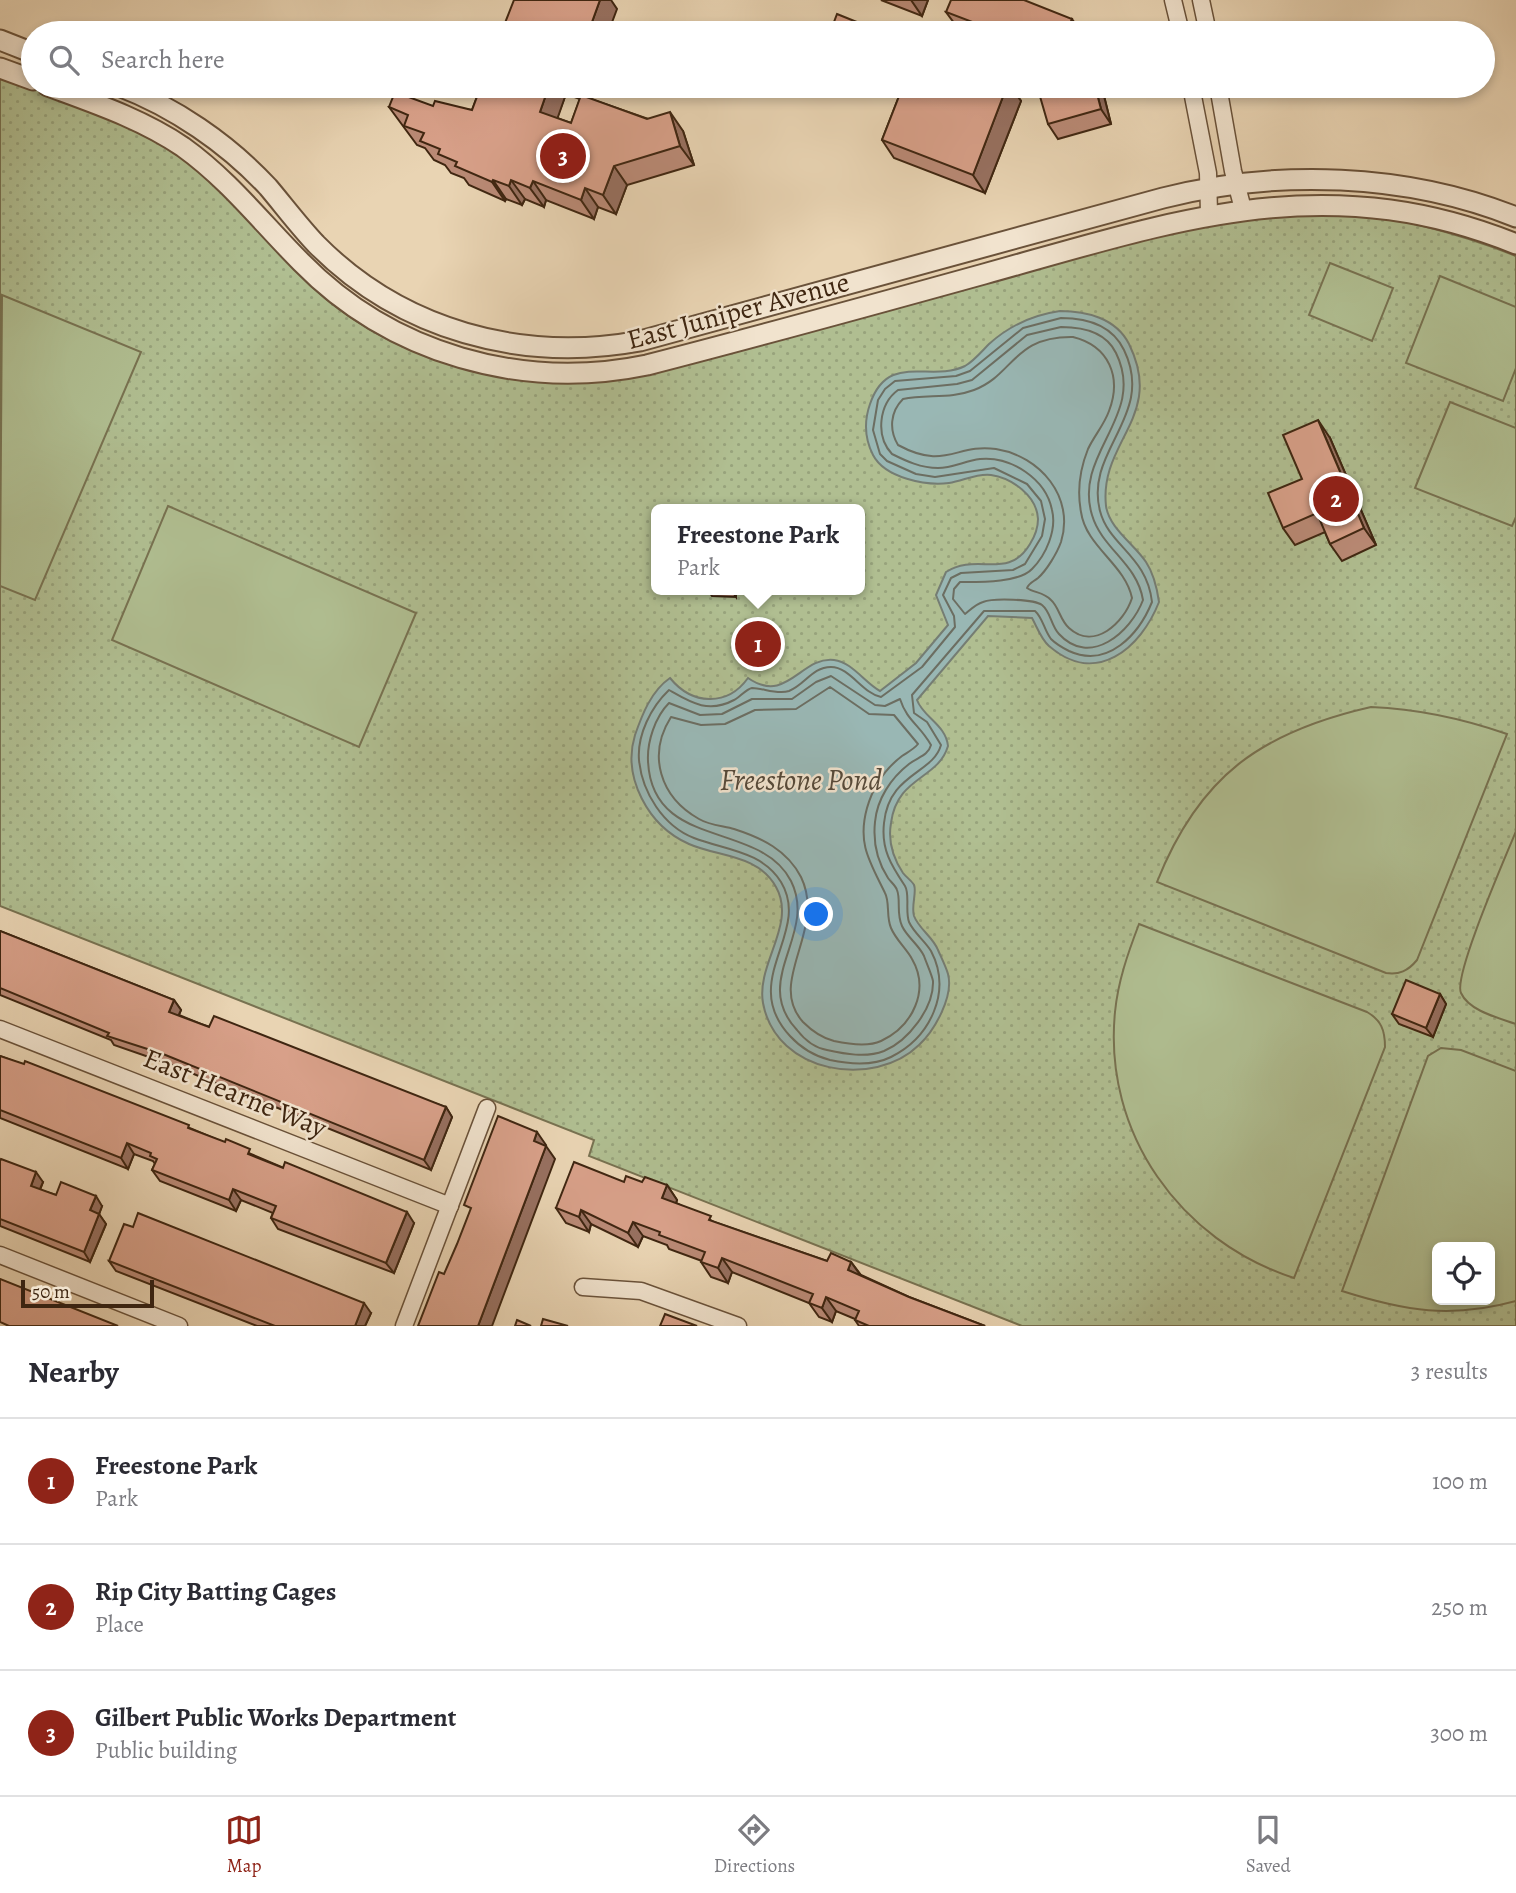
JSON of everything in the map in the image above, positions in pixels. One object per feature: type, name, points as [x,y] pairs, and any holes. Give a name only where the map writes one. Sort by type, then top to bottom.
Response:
[{"type":"street","points":[[1173,0],[1178,21]]},
{"type":"street","points":[[1201,0],[1205,21]]},
{"type":"street","points":[[0,40],[21,48]]},
{"type":"street","points":[[0,68],[21,76]]},
{"type":"street","name":"East Juniper Avenue","points":[[81,98],[124,114],[182,146],[244,199],[326,286],[385,326],[422,345],[455,357],[532,372],[607,373],[647,365],[1209,214],[1243,209],[1330,204],[1390,211],[1461,226],[1516,244]]},
{"type":"street","name":"East Juniper Avenue","points":[[144,98],[169,110],[223,148],[267,187],[318,245],[375,293],[444,328],[505,343],[575,349],[640,341],[1208,187],[1236,183],[1345,181],[1383,184],[1468,201],[1516,217]]},
{"type":"street","points":[[1193,98],[1208,187],[1209,214]]},
{"type":"street","points":[[1220,98],[1243,209]]},
{"type":"street","name":"East Hearne Way","points":[[0,1029],[450,1206]]},
{"type":"street","points":[[404,1326],[487,1108]]},
{"type":"street","points":[[0,1255],[179,1326]]},
{"type":"street","points":[[583,1287],[641,1291],[738,1326]]},
{"type":"green space","points":[[0,77],[21,84],[21,98],[64,99],[127,125],[180,156],[221,188],[311,286],[370,329],[403,347],[438,361],[512,379],[585,382],[643,375],[1145,239],[1256,217],[1331,213],[1376,217],[1449,233],[1516,256],[1516,1326],[1022,1326],[589,1156],[594,1140],[0,906]]},
{"type":"green space","points":[[1330,263],[1393,288],[1372,341],[1309,315]]},
{"type":"green space","points":[[1440,276],[1516,307],[1516,368],[1503,401],[1406,363]]},
{"type":"green space","points":[[2,295],[141,352],[35,600],[0,586]]},
{"type":"green space","points":[[1450,402],[1516,428],[1516,517],[1512,526],[1415,488]]},
{"type":"green space","points":[[168,506],[416,613],[359,747],[112,640]]},
{"type":"green space","points":[[1371,707],[1440,715],[1507,734],[1417,960],[1410,967],[1399,973],[1386,973],[1157,882],[1193,813],[1214,787],[1238,764],[1266,745],[1297,730]]},
{"type":"green space","points":[[1516,831],[1516,1024],[1471,1005],[1461,993],[1461,982],[1472,941]]},
{"type":"green space","points":[[1139,924],[1367,1012],[1376,1018],[1381,1026],[1385,1047],[1294,1278],[1253,1261],[1216,1238],[1184,1209],[1157,1176],[1136,1140],[1122,1099],[1115,1057],[1115,1012],[1127,956]]},
{"type":"green space","points":[[1441,1048],[1461,1050],[1516,1071],[1516,1301],[1470,1310],[1428,1310],[1387,1304],[1342,1291],[1428,1056]]},
{"type":"water","name":"Freestone Pond","points":[[1060,311],[1080,312],[1108,322],[1129,344],[1138,369],[1140,391],[1136,410],[1106,483],[1106,506],[1112,522],[1149,567],[1159,602],[1141,634],[1129,647],[1115,657],[1100,662],[1083,663],[1066,658],[1046,643],[1032,618],[988,616],[917,700],[943,732],[948,746],[936,766],[901,796],[891,823],[891,842],[899,867],[914,885],[914,916],[936,945],[946,968],[948,993],[931,1031],[919,1045],[900,1059],[877,1067],[853,1070],[829,1067],[806,1059],[787,1046],[772,1027],[763,1003],[765,974],[782,915],[776,887],[768,876],[748,862],[689,844],[661,825],[650,813],[636,783],[632,767],[635,735],[652,696],[670,678],[679,687],[699,698],[720,698],[740,687],[748,678],[762,685],[773,686],[784,683],[812,665],[834,660],[853,669],[880,691],[916,663],[948,625],[936,595],[946,572],[969,564],[1002,564],[1021,555],[1036,532],[1037,511],[1022,490],[999,477],[981,475],[940,484],[918,482],[887,470],[873,455],[868,443],[866,423],[870,404],[878,388],[888,378],[899,373],[938,372],[965,366],[1013,326],[1040,315]]},
{"type":"building","points":[[514,0],[600,0],[592,21],[506,21]]},
{"type":"building","points":[[951,0],[1024,0],[1072,19],[970,21],[946,12]]},
{"type":"building","points":[[837,14],[854,21],[834,21]]},
{"type":"building","points":[[393,98],[411,98],[433,106],[435,101],[472,110],[476,98],[545,98],[540,112],[571,123],[580,98],[589,98],[647,119],[670,112],[680,146],[614,166],[603,195],[585,188],[581,200],[533,181],[530,188],[511,180],[509,186],[493,180],[492,182],[455,166],[457,162],[438,154],[440,149],[420,141],[424,133],[404,126],[408,115],[389,107]]},
{"type":"building","points":[[898,98],[1002,98],[973,175],[882,140]]},
{"type":"building","points":[[1040,98],[1098,98],[1101,109],[1048,124]]},
{"type":"building","points":[[1318,420],[1364,528],[1330,544],[1317,513],[1283,528],[1268,493],[1302,479],[1283,435]]},
{"type":"building","points":[[0,931],[174,1000],[169,1012],[209,1027],[214,1016],[446,1107],[424,1160],[163,1054],[107,1036],[109,1033],[0,988]]},
{"type":"building","points":[[1406,980],[1440,994],[1426,1028],[1392,1014]]},
{"type":"building","points":[[0,1056],[24,1064],[25,1061],[189,1125],[188,1128],[225,1142],[226,1139],[250,1149],[248,1154],[283,1168],[285,1162],[407,1212],[386,1263],[271,1218],[276,1206],[233,1189],[229,1200],[152,1170],[157,1159],[150,1156],[151,1153],[127,1143],[121,1158],[0,1110]]},
{"type":"building","points":[[498,1116],[537,1132],[534,1141],[546,1146],[478,1326],[418,1326],[439,1272],[444,1274],[471,1208],[464,1205]]},
{"type":"building","points":[[1,1159],[36,1172],[31,1186],[56,1195],[61,1182],[96,1196],[90,1210],[99,1214],[84,1252],[0,1219]]},
{"type":"building","points":[[574,1162],[624,1182],[626,1176],[642,1182],[645,1177],[667,1185],[662,1198],[711,1216],[709,1220],[827,1261],[831,1253],[851,1262],[848,1270],[985,1326],[869,1326],[855,1320],[859,1311],[826,1297],[822,1308],[809,1303],[813,1294],[722,1258],[718,1268],[701,1262],[705,1252],[659,1235],[660,1232],[633,1222],[628,1233],[581,1210],[579,1217],[556,1208]]},
{"type":"building","points":[[138,1213],[364,1303],[355,1326],[275,1326],[109,1261],[124,1224],[133,1227]]},
{"type":"building","points":[[0,1279],[118,1326],[9,1326],[0,1322]]},
{"type":"building","points":[[665,1314],[697,1326],[660,1326]]},
{"type":"building","points":[[543,1319],[568,1326],[541,1326]]},
{"type":"building","points":[[517,1320],[531,1326],[515,1326]]},
{"type":"place","name":"Gilbert Public Works Department","points":[[563,156]]},
{"type":"place","name":"Rip City Batting Cages","points":[[1336,499]]},
{"type":"place","name":"Freestone Park","points":[[758,644]]}]
